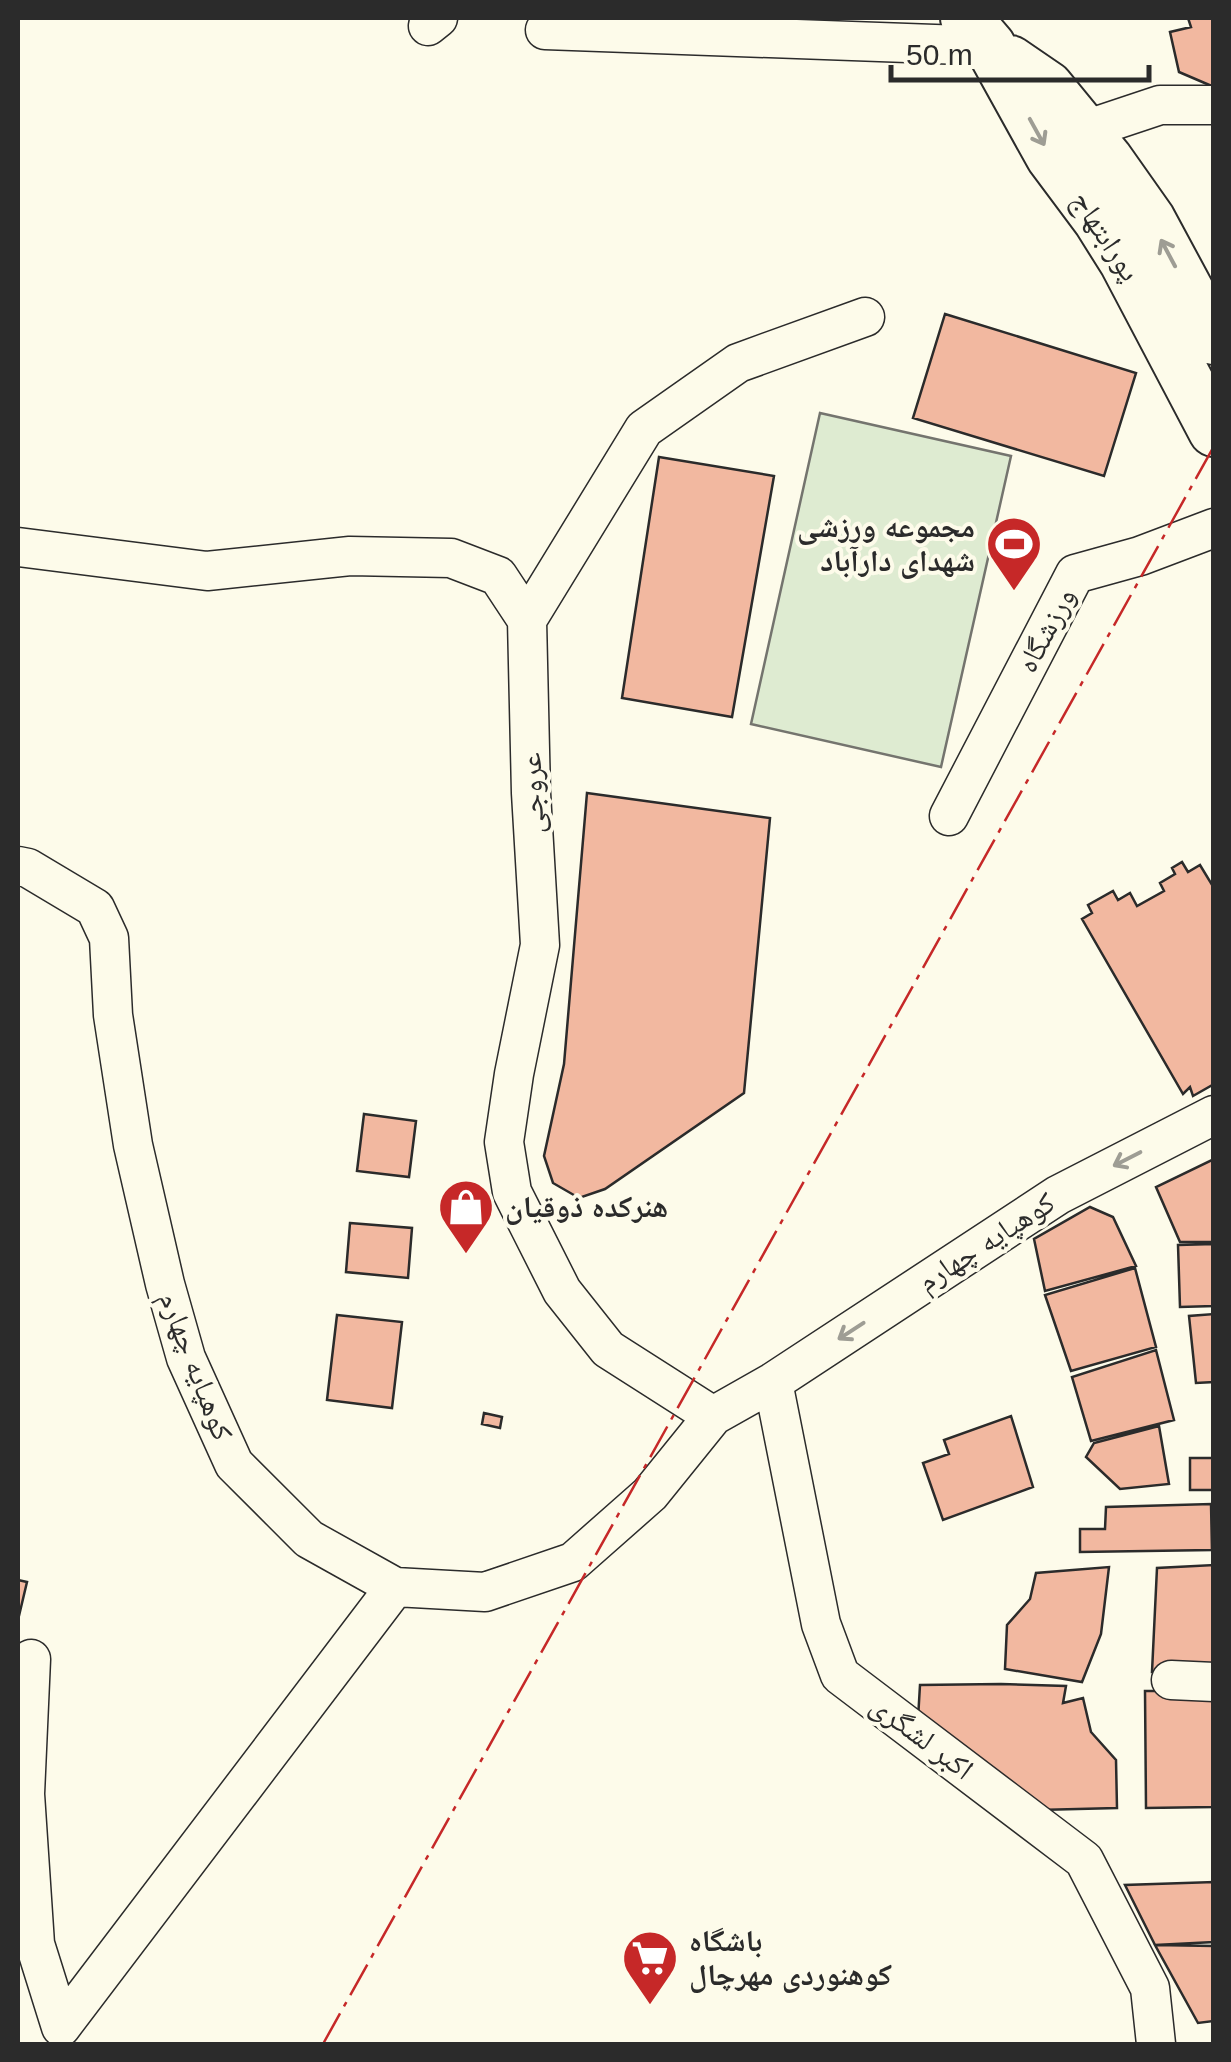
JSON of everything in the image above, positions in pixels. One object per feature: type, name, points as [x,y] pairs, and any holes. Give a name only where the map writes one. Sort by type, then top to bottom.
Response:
[{"type":"main road","name":"پورابتهاج","points":[[978,32],[1048,87],[1085,130],[1150,220],[1214,340]]},
{"type":"main road","name":"پورابتهاج","points":[[978,32],[1051,156],[1125,262],[1214,431]]},
{"type":"street","points":[[545,30],[978,32]]},
{"type":"street","points":[[1085,130],[1160,105],[1214,106]]},
{"type":"street","points":[[18,547],[207,571],[350,556],[451,558],[498,576],[528,620],[644,429],[738,363],[865,317]]},
{"type":"street","name":"ورزشگاه","points":[[949,816],[1075,574],[1140,556],[1214,528]]},
{"type":"street","name":"عروجی","points":[[528,620],[540,945],[504,1142],[512,1192],[562,1291],[608,1349],[713,1416]]},
{"type":"street","name":"کوهپایه چهارم","points":[[18,866],[95,908],[109,938],[112,1014],[132,1145],[165,1284],[186,1358],[234,1464],[309,1539],[395,1587],[484,1592],[572,1562],[650,1494],[713,1416],[773,1382],[1058,1195],[1214,1114]]},
{"type":"street","name":"اکبر لشگری","points":[[773,1382],[822,1624],[840,1674],[1084,1860],[1150,1988],[1156,2044]]},
{"type":"street","points":[[31,1659],[25,1794],[34,1944],[60,2027],[395,1587]]},
{"type":"street","points":[[1171,1680],[1214,1682]]},
{"type":"green space","points":[[820,413],[1011,456],[941,767],[751,724]]},
{"type":"building","points":[[1188,18],[1214,18],[1214,87],[1179,72],[1170,32],[1191,27]]},
{"type":"building","points":[[945,314],[1136,373],[1104,476],[913,418]]},
{"type":"building","points":[[659,457],[774,476],[732,717],[622,698]]},
{"type":"building","points":[[587,793],[770,818],[744,1093],[605,1189],[579,1198],[553,1183],[544,1156],[564,1064]]},
{"type":"building","points":[[1182,862],[1188,872],[1200,865],[1214,888],[1214,1084],[1193,1096],[1190,1087],[1183,1094],[1082,919],[1092,913],[1088,905],[1113,891],[1118,900],[1130,893],[1137,906],[1164,891],[1160,883],[1175,874],[1172,868]]},
{"type":"building","points":[[364,1114],[416,1121],[409,1177],[357,1171]]},
{"type":"building","points":[[1214,1159],[1214,1242],[1180,1242],[1156,1187]]},
{"type":"building","points":[[1090,1207],[1113,1217],[1136,1266],[1045,1291],[1034,1239]]},
{"type":"building","points":[[350,1223],[412,1228],[408,1278],[346,1272]]},
{"type":"building","points":[[1214,1244],[1214,1306],[1180,1307],[1178,1245]]},
{"type":"building","points":[[1135,1268],[1156,1347],[1071,1371],[1045,1295]]},
{"type":"building","points":[[1214,1314],[1214,1382],[1196,1383],[1189,1316]]},
{"type":"building","points":[[337,1315],[402,1322],[392,1408],[327,1400]]},
{"type":"building","points":[[1156,1350],[1174,1420],[1091,1441],[1072,1377]]},
{"type":"building","points":[[484,1413],[502,1417],[500,1428],[482,1424]]},
{"type":"building","points":[[1011,1416],[1033,1487],[943,1520],[923,1463],[949,1454],[944,1440]]},
{"type":"building","points":[[1159,1426],[1169,1484],[1120,1489],[1086,1457],[1094,1443]]},
{"type":"building","points":[[1190,1458],[1214,1458],[1214,1490],[1190,1490]]},
{"type":"building","points":[[1211,1504],[1212,1550],[1080,1552],[1080,1529],[1105,1529],[1106,1507]]},
{"type":"building","points":[[1214,1565],[1214,1669],[1152,1672],[1157,1568]]},
{"type":"building","points":[[1109,1567],[1101,1634],[1082,1682],[1005,1669],[1007,1625],[1030,1599],[1036,1573]]},
{"type":"building","points":[[18,1580],[27,1582],[18,1620]]},
{"type":"building","points":[[920,1685],[1066,1686],[1063,1703],[1083,1698],[1091,1732],[1116,1760],[1117,1808],[1038,1810],[918,1719]]},
{"type":"building","points":[[1145,1691],[1214,1691],[1214,1807],[1146,1808]]},
{"type":"building","points":[[1214,1882],[1214,1942],[1155,1945],[1125,1885]]},
{"type":"building","points":[[1155,1945],[1214,1946],[1214,2021],[1198,2023]]},
{"type":"power","points":[[323,2044],[1214,446]]},
{"type":"place","name":"مجموعه ورزشی شهدای دارآباد","points":[[1014,593]]},
{"type":"place","name":"هنرکده ذوقیان","points":[[466,1256]]},
{"type":"place","name":"باشگاه کوهنوردی مهرچال","points":[[650,2007]]}]
